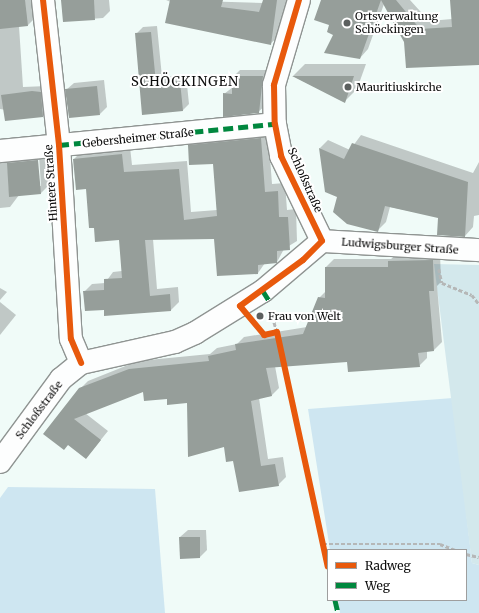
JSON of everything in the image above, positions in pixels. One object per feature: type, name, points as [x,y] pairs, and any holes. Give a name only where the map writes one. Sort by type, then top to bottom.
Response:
[{"type":"street","name":"Hintere Straße","points":[[43,0],[59,146],[71,339],[81,363]]},
{"type":"street","name":"Schloßstraße","points":[[0,462],[61,379],[81,363],[175,342],[194,333],[263,291],[322,241],[280,156],[275,124],[274,85],[299,0]]},
{"type":"street","name":"Gebersheimer Straße","points":[[0,152],[275,124]]},
{"type":"street","name":"Ludwigsburger Straße","points":[[322,241],[434,249],[479,250]]},
{"type":"path","points":[[434,249],[442,283],[472,295],[479,304]]},
{"type":"path","points":[[270,302],[277,332]]},
{"type":"path","points":[[323,544],[440,544],[453,549]]},
{"type":"path","points":[[467,554],[479,557]]},
{"type":"shaded area","points":[[434,264],[479,265],[479,565],[472,563]]},
{"type":"shaded area","points":[[453,398],[472,563],[479,565],[479,613],[340,613],[338,601],[467,601],[467,549],[330,549],[308,409]]},
{"type":"shaded area","points":[[8,487],[155,489],[165,613],[0,613],[0,498]]},
{"type":"building","points":[[0,0],[25,0],[28,26],[0,29]]},
{"type":"building","points":[[61,0],[94,0],[95,20],[63,22]]},
{"type":"building","points":[[170,0],[223,0],[221,7],[259,12],[263,0],[277,0],[271,45],[165,23]]},
{"type":"building","name":"Ortsverwaltung Schöckingen","points":[[321,0],[381,0],[360,59],[324,53],[333,35],[327,32],[329,25],[314,20]]},
{"type":"building","points":[[381,0],[396,0],[420,29],[452,27],[450,0],[479,0],[479,65],[406,68],[404,42]]},
{"type":"building","points":[[151,32],[156,83],[180,81],[183,111],[142,115],[135,33]]},
{"type":"building","points":[[232,76],[263,76],[259,113],[223,117],[223,93],[232,94]]},
{"type":"building","points":[[292,76],[354,76],[345,103]]},
{"type":"building","points":[[97,86],[100,115],[69,118],[65,89]]},
{"type":"building","points":[[32,91],[41,92],[43,117],[5,121],[1,95]]},
{"type":"building","points":[[261,138],[265,192],[278,191],[279,217],[288,217],[290,250],[277,251],[277,263],[258,265],[258,274],[217,276],[214,239],[145,240],[150,296],[170,294],[171,311],[104,316],[104,310],[85,311],[83,291],[104,290],[104,279],[122,278],[119,240],[95,242],[94,228],[89,228],[86,189],[76,190],[73,159],[122,154],[124,172],[179,169],[184,220],[217,216],[213,164],[189,165],[188,145]]},
{"type":"building","points":[[352,143],[468,182],[465,237],[437,235],[438,218],[385,206],[378,232],[347,224],[333,212],[337,197],[325,192],[319,148],[344,159]]},
{"type":"building","points":[[38,160],[41,194],[9,197],[7,163]]},
{"type":"building","points":[[433,260],[434,291],[429,291],[434,351],[418,353],[420,367],[348,372],[347,362],[266,368],[272,396],[251,401],[261,466],[275,464],[279,486],[239,492],[233,461],[226,462],[224,447],[188,457],[187,403],[167,405],[167,399],[144,401],[143,392],[74,419],[101,440],[86,459],[68,445],[64,450],[43,434],[79,388],[129,369],[209,361],[208,356],[236,350],[235,344],[303,334],[318,297],[325,298],[325,267],[388,267],[388,261]]},
{"type":"building","points":[[179,537],[200,537],[200,558],[180,559]]},
{"type":"marked path","points":[[59,145],[275,124]]},
{"type":"marked path","points":[[263,291],[270,302]]},
{"type":"marked path","points":[[335,601],[338,613]]},
{"type":"cycle path","points":[[43,0],[59,145],[71,339],[81,363]]},
{"type":"cycle path","points":[[299,0],[274,85],[275,124],[281,156],[322,241],[303,260],[240,306],[264,335],[277,332],[327,562]]},
{"type":"place","name":"Ortsverwaltung Schöckingen","points":[[347,23]]},
{"type":"place","name":"Mauritiuskirche","points":[[348,87]]},
{"type":"place","name":"Frau von Welt","points":[[260,316]]},
{"type":"district","name":"SCHÖCKINGEN","points":[[185,82]]}]
